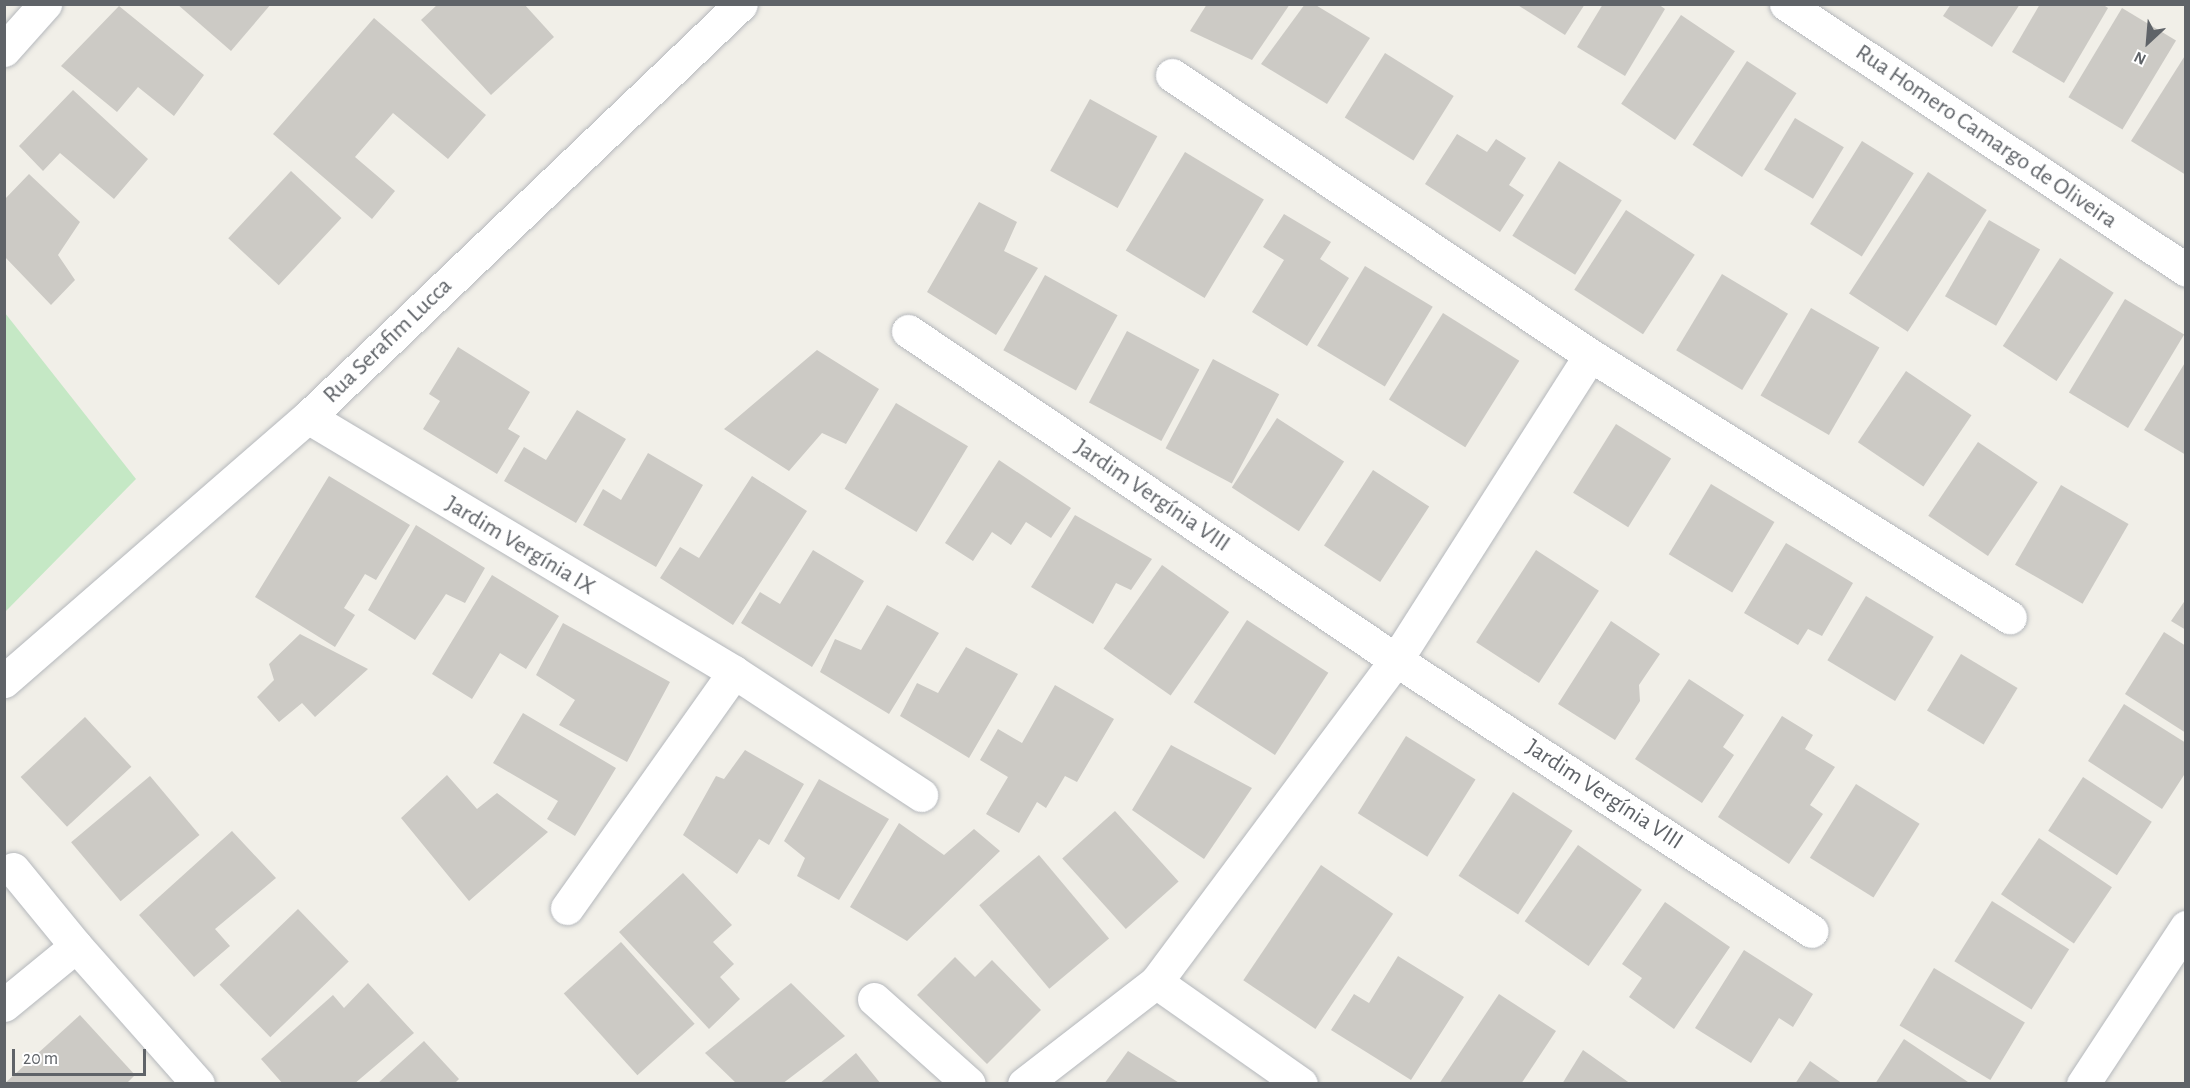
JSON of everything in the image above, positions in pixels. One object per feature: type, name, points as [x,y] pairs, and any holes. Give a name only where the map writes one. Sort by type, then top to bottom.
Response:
[{"type":"street","points":[[4,50],[45,4]]},
{"type":"street","name":"Rua Serafim Lucca","points":[[10,673],[308,417],[741,4]]},
{"type":"street","name":"Rua Homero Camargo de Oliveira","points":[[1786,4],[2186,270]]},
{"type":"street","points":[[1172,75],[1590,355],[2010,617]]},
{"type":"street","name":"Jardim Vergínia VIII","points":[[908,332],[1396,660],[1812,931]]},
{"type":"street","points":[[1024,1083],[1156,982],[1396,660],[1590,355]]},
{"type":"street","name":"Jardim Vergínia IX","points":[[308,417],[734,672],[921,795]]},
{"type":"street","points":[[567,908],[734,672]]},
{"type":"street","points":[[13,869],[75,946],[198,1083]]},
{"type":"street","points":[[2083,1083],[2186,927]]},
{"type":"street","points":[[4,1005],[75,946]]},
{"type":"street","points":[[1156,982],[1301,1083]]},
{"type":"street","points":[[874,999],[969,1083]]},
{"type":"green space","points":[[5,313],[136,479],[4,612]]},
{"type":"building","points":[[177,4],[271,4],[231,51]]},
{"type":"building","points":[[438,4],[524,4],[554,37],[491,95],[421,20]]},
{"type":"building","points":[[1207,4],[1290,4],[1252,60],[1190,31]]},
{"type":"building","points":[[1305,4],[1314,4],[1370,38],[1327,104],[1261,64]]},
{"type":"building","points":[[1516,4],[1585,4],[1565,35]]},
{"type":"building","points":[[1603,4],[1658,4],[1665,9],[1625,76],[1577,47]]},
{"type":"building","points":[[1951,4],[2020,4],[1992,47],[1943,16]]},
{"type":"building","points":[[2040,4],[2102,4],[2108,8],[2064,83],[2012,52]]},
{"type":"building","points":[[119,6],[204,75],[174,116],[138,87],[117,112],[61,66]]},
{"type":"building","points":[[2122,8],[2176,40],[2122,130],[2068,97]]},
{"type":"building","points":[[1681,15],[1735,51],[1675,140],[1621,104]]},
{"type":"building","points":[[374,18],[486,115],[448,159],[393,113],[355,157],[395,191],[372,219],[273,134]]},
{"type":"building","points":[[1385,53],[1454,96],[1413,160],[1345,117]]},
{"type":"building","points":[[2186,54],[2186,175],[2131,141]]},
{"type":"building","points":[[1747,61],[1796,93],[1742,177],[1693,145]]},
{"type":"building","points":[[73,90],[148,159],[114,199],[60,153],[43,171],[19,146]]},
{"type":"building","points":[[1090,99],[1157,136],[1118,208],[1050,171]]},
{"type":"building","points":[[1795,118],[1844,147],[1813,199],[1764,169]]},
{"type":"building","points":[[1457,134],[1487,152],[1496,139],[1526,158],[1509,185],[1524,195],[1500,232],[1425,184]]},
{"type":"building","points":[[1862,141],[1914,173],[1862,256],[1810,224]]},
{"type":"building","points":[[1185,152],[1264,199],[1205,298],[1126,251]]},
{"type":"building","points":[[1559,161],[1622,200],[1575,275],[1512,236]]},
{"type":"building","points":[[291,171],[341,218],[279,285],[228,238]]},
{"type":"building","points":[[1928,172],[1987,210],[1908,332],[1849,294]]},
{"type":"building","points":[[29,174],[80,222],[58,255],[75,280],[51,305],[4,256],[4,200]]},
{"type":"building","points":[[979,202],[1017,222],[1004,251],[1038,268],[996,335],[927,292]]},
{"type":"building","points":[[1626,210],[1695,255],[1643,334],[1574,290]]},
{"type":"building","points":[[1284,214],[1331,242],[1320,259],[1349,278],[1307,346],[1252,312],[1284,260],[1263,247]]},
{"type":"building","points":[[1989,220],[2040,250],[1996,326],[1945,296]]},
{"type":"building","points":[[2060,258],[2114,293],[2056,381],[2003,346]]},
{"type":"building","points":[[1365,266],[1433,307],[1385,386],[1317,346]]},
{"type":"building","points":[[1722,274],[1788,314],[1742,390],[1676,350]]},
{"type":"building","points":[[1045,275],[1118,315],[1076,390],[1003,350]]},
{"type":"building","points":[[2125,299],[2184,335],[2128,428],[2069,392]]},
{"type":"building","points":[[1811,308],[1879,348],[1829,435],[1760,395]]},
{"type":"building","points":[[1443,313],[1519,361],[1465,447],[1389,400]]},
{"type":"building","points":[[1127,331],[1199,369],[1161,441],[1089,403]]},
{"type":"building","points":[[458,347],[530,392],[508,429],[520,436],[497,474],[423,429],[440,401],[429,394]]},
{"type":"building","points":[[817,350],[879,389],[846,444],[822,433],[789,471],[724,429]]},
{"type":"building","points":[[1213,359],[1279,394],[1232,483],[1166,448]]},
{"type":"building","points":[[2186,361],[2186,455],[2144,430]]},
{"type":"building","points":[[1906,371],[1971,415],[1923,486],[1858,442]]},
{"type":"building","points":[[896,403],[968,446],[916,532],[844,489]]},
{"type":"building","points":[[577,410],[626,439],[576,523],[504,481],[524,447],[546,460]]},
{"type":"building","points":[[1277,418],[1344,462],[1299,531],[1232,488]]},
{"type":"building","points":[[1616,424],[1671,458],[1628,527],[1573,493]]},
{"type":"building","points":[[1978,442],[2038,482],[1988,556],[1928,516]]},
{"type":"building","points":[[648,453],[703,485],[656,567],[583,525],[603,489],[621,500]]},
{"type":"building","points":[[999,460],[1071,508],[1051,538],[1026,522],[1011,545],[992,532],[973,561],[945,543]]},
{"type":"building","points":[[1373,470],[1429,506],[1380,582],[1324,545]]},
{"type":"building","points":[[329,476],[410,525],[376,580],[365,574],[344,608],[355,615],[335,647],[255,597]]},
{"type":"building","points":[[752,476],[807,511],[733,625],[660,578],[680,547],[699,558]]},
{"type":"building","points":[[1711,484],[1774,522],[1732,592],[1669,554]]},
{"type":"building","points":[[2061,485],[2129,524],[2083,604],[2015,565]]},
{"type":"building","points":[[1075,515],[1152,559],[1131,590],[1116,583],[1093,624],[1031,587]]},
{"type":"building","points":[[416,525],[485,568],[465,603],[446,594],[415,640],[368,610]]},
{"type":"building","points":[[1786,543],[1853,583],[1822,636],[1808,629],[1798,645],[1744,613]]},
{"type":"building","points":[[813,550],[864,581],[812,667],[741,623],[760,592],[780,604]]},
{"type":"building","points":[[1536,550],[1599,591],[1539,683],[1476,642]]},
{"type":"building","points":[[1162,565],[1229,612],[1171,696],[1103,649]]},
{"type":"building","points":[[492,575],[559,616],[526,669],[500,653],[472,699],[432,674]]},
{"type":"building","points":[[1866,596],[1934,637],[1895,701],[1827,660]]},
{"type":"building","points":[[2186,599],[2186,630],[2171,621]]},
{"type":"building","points":[[887,605],[939,633],[889,714],[820,672],[835,639],[861,650]]},
{"type":"building","points":[[1247,620],[1328,673],[1275,755],[1194,702]]},
{"type":"building","points":[[1611,621],[1660,654],[1639,685],[1640,701],[1615,740],[1558,704]]},
{"type":"building","points":[[563,623],[670,682],[627,762],[559,725],[575,700],[536,675]]},
{"type":"building","points":[[2164,632],[2186,646],[2186,733],[2125,694]]},
{"type":"building","points":[[300,634],[368,669],[315,717],[302,703],[279,722],[257,697],[274,680],[269,664]]},
{"type":"building","points":[[966,647],[1018,674],[969,758],[900,716],[917,683],[938,693]]},
{"type":"building","points":[[1961,654],[2018,688],[1984,745],[1927,711]]},
{"type":"building","points":[[1689,679],[1744,715],[1723,747],[1734,755],[1702,803],[1635,759]]},
{"type":"building","points":[[1055,685],[1114,719],[1077,782],[1065,776],[1046,808],[1037,802],[1019,833],[986,814],[1008,777],[980,760],[998,729],[1022,743]]},
{"type":"building","points":[[2124,704],[2186,743],[2186,772],[2162,809],[2088,761]]},
{"type":"building","points":[[523,713],[616,768],[575,836],[547,819],[558,801],[493,763]]},
{"type":"building","points":[[1782,716],[1813,735],[1805,749],[1835,767],[1810,805],[1823,814],[1789,864],[1718,817]]},
{"type":"building","points":[[85,717],[131,767],[67,827],[21,777]]},
{"type":"building","points":[[1406,736],[1476,779],[1427,857],[1358,813]]},
{"type":"building","points":[[1171,745],[1252,788],[1204,859],[1132,810]]},
{"type":"building","points":[[745,750],[804,784],[769,845],[759,839],[737,874],[683,835],[716,776],[724,779]]},
{"type":"building","points":[[447,775],[477,809],[497,793],[548,832],[469,901],[401,818]]},
{"type":"building","points":[[150,776],[199,835],[121,901],[71,842]]},
{"type":"building","points":[[2083,777],[2152,822],[2117,875],[2048,831]]},
{"type":"building","points":[[819,779],[889,819],[839,900],[797,876],[805,858],[784,841]]},
{"type":"building","points":[[1856,784],[1920,824],[1874,898],[1810,858]]},
{"type":"building","points":[[1513,792],[1573,831],[1518,915],[1459,876]]},
{"type":"building","points":[[1115,811],[1179,882],[1126,929],[1062,859]]},
{"type":"building","points":[[899,823],[944,855],[974,829],[1000,851],[907,941],[850,907]]},
{"type":"building","points":[[232,831],[276,878],[215,929],[230,946],[194,977],[139,915]]},
{"type":"building","points":[[2039,838],[2112,887],[2074,944],[2001,894]]},
{"type":"building","points":[[1578,845],[1642,890],[1589,966],[1525,921]]},
{"type":"building","points":[[1039,855],[1109,938],[1049,989],[979,905]]},
{"type":"building","points":[[1321,865],[1393,914],[1315,1029],[1243,980]]},
{"type":"building","points":[[683,873],[732,925],[713,942],[734,964],[720,977],[740,999],[709,1029],[619,932]]},
{"type":"building","points":[[1992,901],[2069,949],[2032,1009],[1954,961]]},
{"type":"building","points":[[1665,902],[1730,947],[1674,1029],[1629,997],[1642,978],[1622,964]]},
{"type":"building","points":[[298,909],[349,962],[270,1037],[220,985]]},
{"type":"building","points":[[621,942],[695,1024],[637,1075],[564,994]]},
{"type":"building","points":[[1744,950],[1813,994],[1793,1027],[1779,1018],[1751,1063],[1695,1028]]},
{"type":"building","points":[[1398,956],[1464,997],[1411,1080],[1331,1030],[1354,994],[1369,1003]]},
{"type":"building","points":[[955,957],[975,977],[992,960],[1041,1010],[987,1064],[917,995]]},
{"type":"building","points":[[1934,968],[2025,1023],[1990,1080],[1899,1025]]},
{"type":"building","points":[[368,983],[414,1033],[354,1084],[283,1084],[261,1059],[333,995],[344,1008]]},
{"type":"building","points":[[791,983],[845,1036],[782,1084],[737,1084],[705,1053]]},
{"type":"building","points":[[1499,994],[1556,1031],[1521,1084],[1439,1084]]},
{"type":"building","points":[[80,1015],[135,1075],[126,1084],[4,1084]]},
{"type":"building","points":[[1904,1039],[1971,1084],[1875,1084]]},
{"type":"building","points":[[424,1041],[459,1079],[454,1084],[377,1084]]},
{"type":"building","points":[[1583,1050],[1631,1084],[1562,1084]]},
{"type":"building","points":[[1128,1051],[1181,1084],[1104,1084]]},
{"type":"building","points":[[856,1053],[881,1084],[819,1084]]},
{"type":"building","points":[[1810,1061],[1843,1084],[1795,1084]]}]
